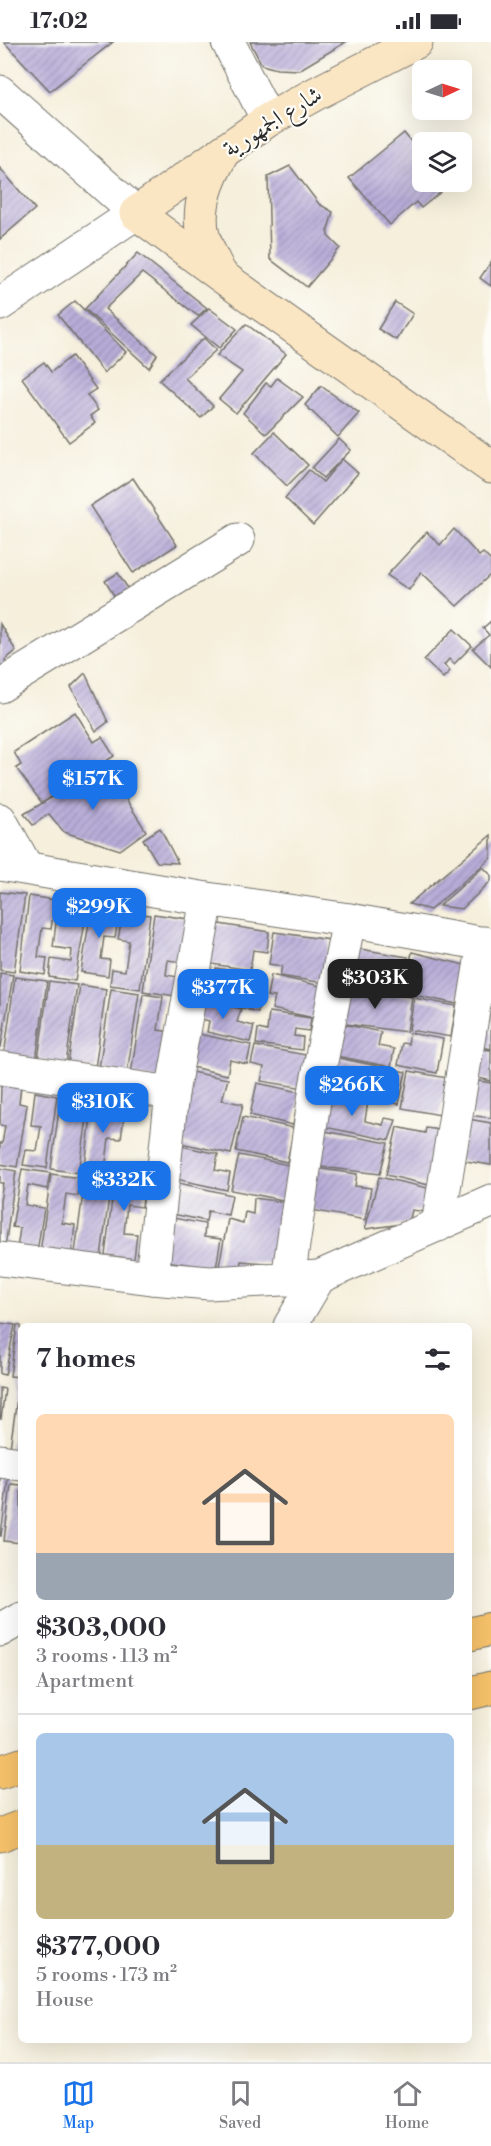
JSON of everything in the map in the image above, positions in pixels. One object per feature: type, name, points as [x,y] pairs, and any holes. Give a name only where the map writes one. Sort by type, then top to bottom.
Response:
[{"type":"main road","name":"شارع الجمهورية","points":[[136,213],[268,120],[416,42]]},
{"type":"main road","points":[[220,275],[202,232],[202,206],[207,182],[223,152]]},
{"type":"main road","points":[[136,213],[491,467]]},
{"type":"main road","points":[[472,1634],[491,1629]]},
{"type":"main road","points":[[472,1693],[491,1688]]},
{"type":"main road","points":[[0,1772],[18,1766]]},
{"type":"main road","points":[[0,1835],[18,1828]]},
{"type":"street","points":[[228,42],[268,120]]},
{"type":"street","points":[[0,92],[136,213],[0,304]]},
{"type":"street","points":[[0,686],[238,540]]},
{"type":"street","points":[[0,820],[13,866],[488,944],[438,1225]]},
{"type":"street","points":[[152,1278],[172,1093],[207,899]]},
{"type":"street","points":[[291,1323],[303,1278],[316,1087],[349,920]]},
{"type":"street","points":[[0,1068],[172,1093]]},
{"type":"street","points":[[0,1259],[208,1283],[303,1278],[438,1225],[491,1201]]},
{"type":"street","points":[[0,1461],[18,1464]]},
{"type":"street","points":[[0,1630],[18,1620]]},
{"type":"building","points":[[4,42],[113,42],[50,91]]},
{"type":"building","points":[[250,42],[346,42],[299,70],[277,69],[262,65]]},
{"type":"building","points":[[404,133],[412,143],[412,192],[441,192],[421,208],[416,202],[390,225],[349,178]]},
{"type":"building","points":[[290,166],[319,204],[333,212],[328,236],[340,248],[307,287],[270,259],[268,177]]},
{"type":"building","points":[[0,168],[35,209],[0,239]]},
{"type":"building","points":[[138,253],[207,308],[198,316],[142,273],[105,309],[157,355],[149,368],[85,309]]},
{"type":"building","points":[[491,262],[491,286],[480,278]]},
{"type":"building","points":[[75,301],[126,352],[104,373],[58,315]]},
{"type":"building","points":[[395,302],[413,314],[396,340],[378,329]]},
{"type":"building","points":[[209,308],[237,329],[219,348],[191,325]]},
{"type":"building","points":[[246,324],[286,354],[236,413],[219,399],[242,372],[217,355]]},
{"type":"building","points":[[204,338],[216,350],[185,378],[213,406],[201,418],[159,380]]},
{"type":"building","points":[[72,356],[96,389],[87,395],[98,410],[90,416],[95,423],[69,442],[22,378],[44,362],[51,372]]},
{"type":"building","points":[[277,378],[303,397],[266,434],[243,413],[266,383],[271,386]]},
{"type":"building","points":[[321,386],[359,413],[338,437],[305,405]]},
{"type":"building","points":[[274,432],[308,465],[287,486],[254,453]]},
{"type":"building","points":[[339,439],[351,450],[323,478],[312,468]]},
{"type":"building","points":[[342,459],[358,473],[313,525],[285,498],[309,470],[323,482]]},
{"type":"building","points":[[133,478],[177,545],[133,573],[90,506]]},
{"type":"building","points":[[454,529],[479,556],[483,553],[491,561],[491,574],[457,606],[421,572],[409,590],[387,575],[427,532],[440,545]]},
{"type":"building","points":[[118,573],[134,598],[121,607],[105,581]]},
{"type":"building","points":[[491,621],[491,667],[473,649],[489,635],[483,628]]},
{"type":"building","points":[[0,624],[16,651],[5,660],[7,665],[0,670]]},
{"type":"building","points":[[454,629],[472,646],[454,664],[449,659],[444,665],[450,671],[443,678],[424,660]]},
{"type":"building","points":[[85,673],[108,722],[96,731],[71,687]]},
{"type":"building","points":[[75,712],[94,742],[102,737],[114,756],[42,803],[16,768],[21,765],[14,752]]},
{"type":"building","points":[[110,763],[123,781],[117,785],[146,831],[120,850],[64,832],[49,814],[33,825],[24,814]]},
{"type":"building","points":[[160,828],[178,863],[157,862],[143,839]]},
{"type":"building","points":[[491,835],[491,858],[430,910],[409,904]]},
{"type":"building","points":[[483,867],[491,875],[491,881],[462,909],[439,906]]},
{"type":"building","points":[[0,892],[25,895],[14,972],[0,970]]},
{"type":"building","points":[[29,896],[55,900],[51,929],[42,928],[38,957],[47,958],[45,975],[20,971]]},
{"type":"building","points":[[59,899],[88,904],[75,981],[49,977],[51,959],[71,962],[72,950],[53,947]]},
{"type":"building","points":[[92,904],[120,908],[115,938],[104,937],[101,959],[110,960],[108,976],[81,972]]},
{"type":"building","points":[[132,913],[150,915],[140,989],[110,985],[112,969],[125,971],[129,941],[118,939],[121,923],[130,924]]},
{"type":"building","points":[[154,914],[188,919],[181,962],[168,960],[166,975],[178,977],[175,996],[143,991]]},
{"type":"building","points":[[213,923],[269,932],[267,952],[253,950],[250,970],[205,963]]},
{"type":"building","points":[[274,932],[330,940],[324,983],[280,976],[282,966],[269,964]]},
{"type":"building","points":[[354,948],[408,957],[401,994],[344,986]]},
{"type":"building","points":[[412,952],[465,965],[457,1004],[404,993]]},
{"type":"building","points":[[216,968],[255,975],[252,995],[260,996],[258,1012],[201,998],[204,985],[214,987]]},
{"type":"building","points":[[0,973],[13,975],[1,1047],[0,1047]]},
{"type":"building","points":[[271,975],[321,986],[314,1018],[272,1009],[275,997],[267,996]]},
{"type":"building","points":[[15,977],[47,981],[36,1061],[4,1056]]},
{"type":"building","points":[[49,981],[77,985],[66,1064],[38,1060]]},
{"type":"building","points":[[80,985],[106,989],[95,1069],[68,1065]]},
{"type":"building","points":[[345,988],[412,997],[407,1032],[338,1023]]},
{"type":"building","points":[[111,989],[139,993],[127,1074],[99,1069]]},
{"type":"building","points":[[143,994],[163,997],[158,1030],[171,1032],[164,1079],[131,1074]]},
{"type":"building","points":[[414,998],[456,1006],[451,1037],[409,1030]]},
{"type":"building","points":[[197,999],[241,1009],[237,1022],[254,1026],[250,1042],[207,1032],[209,1021],[194,1017]]},
{"type":"building","points":[[485,1010],[491,1011],[491,1049],[479,1046]]},
{"type":"building","points":[[269,1012],[311,1018],[309,1031],[295,1029],[294,1036],[303,1037],[302,1050],[256,1044],[258,1029],[267,1031]]},
{"type":"building","points":[[338,1023],[381,1032],[378,1046],[394,1049],[391,1067],[332,1055]]},
{"type":"building","points":[[194,1033],[251,1045],[247,1064],[230,1060],[227,1075],[187,1066]]},
{"type":"building","points":[[410,1033],[443,1039],[437,1073],[398,1065],[402,1043],[408,1044]]},
{"type":"building","points":[[255,1046],[312,1056],[304,1088],[261,1081],[264,1067],[251,1064]]},
{"type":"building","points":[[480,1049],[491,1050],[491,1081],[474,1077]]},
{"type":"building","points":[[329,1056],[406,1072],[399,1104],[323,1088]]},
{"type":"building","points":[[186,1071],[228,1079],[222,1100],[243,1104],[231,1154],[172,1141]]},
{"type":"building","points":[[409,1071],[447,1078],[440,1115],[402,1108]]},
{"type":"building","points":[[473,1080],[491,1083],[491,1118],[468,1115]]},
{"type":"building","points":[[1,1083],[21,1086],[19,1103],[27,1105],[17,1167],[0,1164],[0,1143],[2,1144],[5,1126],[0,1125]]},
{"type":"building","points":[[257,1083],[300,1092],[293,1125],[250,1115]]},
{"type":"building","points":[[35,1092],[57,1096],[47,1168],[23,1165],[26,1150],[37,1151],[41,1126],[31,1125]]},
{"type":"building","points":[[327,1092],[368,1101],[365,1121],[383,1125],[385,1118],[396,1120],[389,1140],[319,1126]]},
{"type":"building","points":[[61,1094],[90,1098],[79,1173],[51,1169]]},
{"type":"building","points":[[93,1098],[126,1102],[121,1139],[109,1138],[104,1178],[84,1176]]},
{"type":"building","points":[[243,1117],[294,1128],[287,1162],[236,1151]]},
{"type":"building","points":[[468,1119],[491,1123],[491,1165],[459,1160]]},
{"type":"building","points":[[397,1127],[425,1133],[426,1128],[440,1130],[429,1185],[386,1175]]},
{"type":"building","points":[[319,1130],[388,1143],[380,1174],[313,1166]]},
{"type":"building","points":[[177,1145],[218,1154],[215,1170],[230,1173],[227,1190],[171,1178]]},
{"type":"building","points":[[239,1155],[294,1166],[288,1201],[231,1190]]},
{"type":"building","points":[[0,1168],[16,1171],[5,1247],[0,1247],[0,1201],[3,1183],[0,1183]]},
{"type":"building","points":[[116,1168],[147,1172],[142,1207],[127,1205],[124,1233],[137,1234],[134,1259],[105,1255]]},
{"type":"building","points":[[315,1168],[357,1174],[355,1186],[371,1188],[365,1220],[311,1210]]},
{"type":"building","points":[[22,1169],[50,1173],[47,1189],[28,1185],[25,1205],[44,1208],[37,1252],[17,1249],[20,1228],[12,1227]]},
{"type":"building","points":[[51,1174],[80,1178],[78,1196],[66,1194],[62,1223],[75,1225],[71,1258],[40,1253]]},
{"type":"building","points":[[379,1177],[432,1189],[427,1212],[412,1210],[409,1223],[365,1229]]},
{"type":"building","points":[[85,1178],[111,1182],[100,1264],[74,1260]]},
{"type":"building","points":[[170,1181],[232,1195],[228,1215],[208,1211],[206,1221],[163,1212]]},
{"type":"building","points":[[254,1198],[290,1203],[278,1264],[241,1261],[239,1273],[218,1271],[228,1219],[243,1223],[245,1212],[253,1214]]},
{"type":"building","points":[[163,1216],[205,1224],[204,1237],[221,1239],[216,1268],[157,1260]]},
{"type":"building","points":[[0,1323],[15,1325],[5,1375],[0,1374]]},
{"type":"building","points":[[17,1325],[18,1377],[10,1376]]},
{"type":"building","points":[[0,1388],[5,1389],[1,1419],[0,1419]]},
{"type":"building","points":[[18,1392],[18,1449],[10,1448]]},
{"type":"building","points":[[0,1477],[8,1478],[1,1536],[0,1536]]},
{"type":"building","points":[[11,1484],[18,1485],[18,1543],[4,1541]]}]
